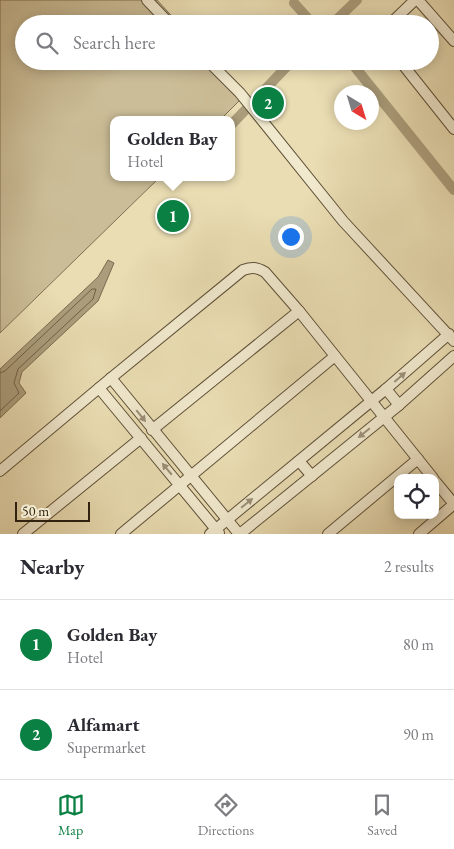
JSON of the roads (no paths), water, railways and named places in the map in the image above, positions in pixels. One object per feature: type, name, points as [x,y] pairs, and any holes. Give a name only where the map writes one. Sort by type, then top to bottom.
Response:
[{"type":"street","points":[[146,0],[161,15]]},
{"type":"street","points":[[400,15],[417,0],[431,15]]},
{"type":"street","points":[[439,24],[454,41]]},
{"type":"street","points":[[99,388],[180,485],[215,532],[298,461],[451,338],[343,221],[246,101],[217,70]]},
{"type":"street","points":[[407,70],[454,129]]},
{"type":"street","points":[[0,471],[243,270],[252,267],[265,272],[299,311],[430,474]]},
{"type":"street","points":[[152,430],[299,311]]},
{"type":"street","points":[[121,534],[335,356]]},
{"type":"street","points":[[111,378],[239,534],[399,405],[454,356]]},
{"type":"street","points":[[386,390],[399,405]]},
{"type":"street","points":[[24,534],[140,438]]},
{"type":"street","points":[[328,534],[418,460]]},
{"type":"street","points":[[298,461],[312,476]]},
{"type":"street","points":[[418,534],[454,504],[439,486]]},
{"type":"water","points":[[108,260],[114,263],[98,301],[22,372],[19,383],[26,393],[0,418],[0,369],[98,277]]},
{"type":"waterway","points":[[341,15],[357,0]]},
{"type":"waterway","points":[[294,3],[305,15]]},
{"type":"waterway","points":[[235,121],[283,70]]},
{"type":"waterway","points":[[357,70],[454,190]]},
{"type":"place","name":"Alfamart","points":[[268,103]]},
{"type":"place","name":"Golden Bay","points":[[173,216]]}]
